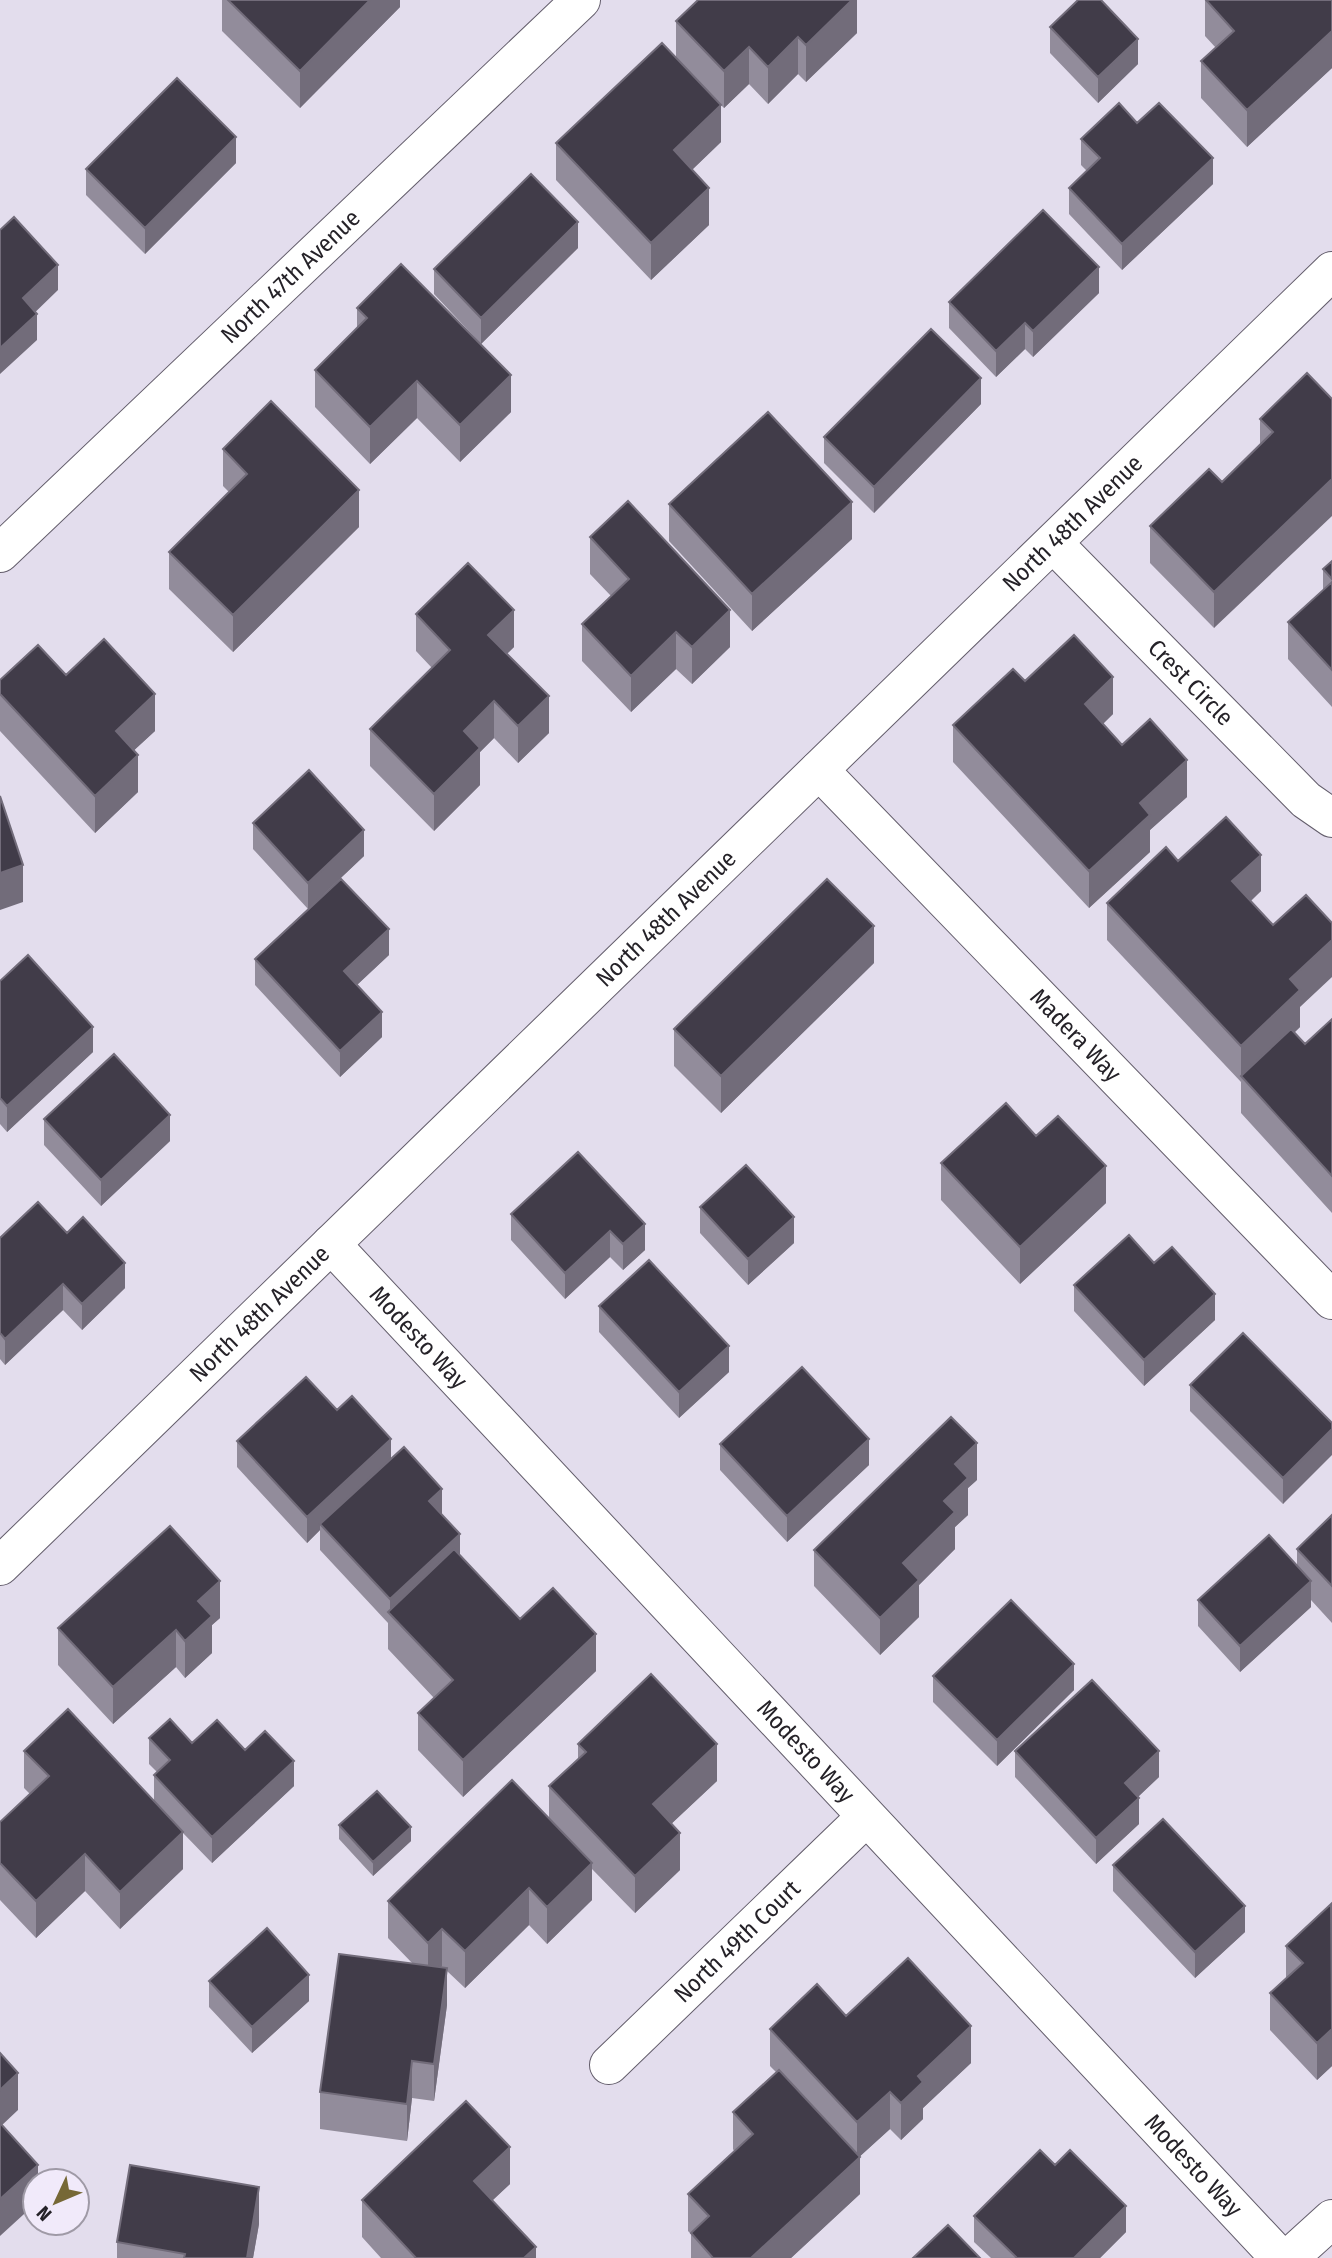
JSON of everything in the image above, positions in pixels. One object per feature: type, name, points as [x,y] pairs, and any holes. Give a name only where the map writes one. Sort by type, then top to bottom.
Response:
[{"type":"street","name":"North 47th Avenue","points":[[0,553],[581,0]]},
{"type":"street","name":"North 48th Avenue","points":[[0,1566],[1332,271]]},
{"type":"street","name":"Crest Circle","points":[[1053,543],[1306,800],[1332,818]]},
{"type":"street","name":"Madera Way","points":[[819,770],[1332,1300]]},
{"type":"street","name":"Modesto Way","points":[[331,1244],[1280,2258]]},
{"type":"street","name":"North 49th Court","points":[[609,2065],[866,1817]]},
{"type":"street","points":[[1289,2258],[1332,2219]]},
{"type":"building","points":[[228,0],[370,0],[300,71]]},
{"type":"building","points":[[698,0],[852,0],[806,45],[798,37],[768,67],[749,47],[724,71],[676,21]]},
{"type":"building","points":[[1078,0],[1101,0],[1138,39],[1098,77],[1050,27]]},
{"type":"building","points":[[1206,0],[1332,0],[1332,31],[1247,110],[1201,61],[1234,31]]},
{"type":"building","points":[[662,43],[721,105],[674,150],[709,188],[651,243],[556,143]]},
{"type":"building","points":[[177,78],[236,137],[145,228],[86,169]]},
{"type":"building","points":[[1119,103],[1137,123],[1159,103],[1213,158],[1122,244],[1069,188],[1100,158],[1081,139]]},
{"type":"building","points":[[531,174],[578,222],[481,318],[434,269]]},
{"type":"building","points":[[1043,210],[1099,267],[1033,331],[1025,323],[996,351],[949,302]]},
{"type":"building","points":[[14,217],[58,265],[23,298],[37,314],[0,348],[0,230]]},
{"type":"building","points":[[401,264],[511,375],[460,425],[417,381],[370,427],[315,370],[367,318],[357,308]]},
{"type":"building","points":[[931,329],[981,378],[874,487],[824,437]]},
{"type":"building","points":[[1307,373],[1332,399],[1332,479],[1214,592],[1150,526],[1209,469],[1222,482],[1273,432],[1260,419]]},
{"type":"building","points":[[271,401],[359,490],[233,615],[169,552],[247,474],[223,449]]},
{"type":"building","points":[[768,412],[852,502],[752,594],[669,504]]},
{"type":"building","points":[[628,501],[730,610],[692,647],[676,632],[631,676],[582,624],[629,579],[590,537]]},
{"type":"building","points":[[1332,561],[1332,579],[1323,569]]},
{"type":"building","points":[[468,563],[514,610],[488,635],[549,696],[518,726],[494,701],[464,731],[480,748],[434,794],[370,729],[450,650],[416,614]]},
{"type":"building","points":[[1332,582],[1332,670],[1288,622]]},
{"type":"building","points":[[1074,635],[1113,677],[1085,704],[1122,745],[1150,719],[1187,760],[1140,803],[1150,815],[1089,871],[953,725],[1013,669],[1025,681]]},
{"type":"building","points":[[104,639],[155,694],[116,731],[138,755],[95,796],[0,694],[0,680],[38,645],[66,675]]},
{"type":"building","points":[[309,770],[364,830],[308,883],[253,823]]},
{"type":"building","points":[[0,796],[23,865],[0,873]]},
{"type":"building","points":[[1226,817],[1261,855],[1232,881],[1273,925],[1306,895],[1332,923],[1332,940],[1290,979],[1300,990],[1241,1046],[1107,903],[1166,847],[1178,861]]},
{"type":"building","points":[[341,879],[389,929],[344,971],[382,1012],[340,1051],[255,959]]},
{"type":"building","points":[[827,879],[874,926],[721,1076],[674,1029]]},
{"type":"building","points":[[28,955],[93,1027],[7,1106],[0,1098],[0,981]]},
{"type":"building","points":[[1332,1019],[1332,1176],[1241,1076],[1291,1029],[1305,1044]]},
{"type":"building","points":[[114,1054],[170,1115],[101,1180],[44,1119]]},
{"type":"building","points":[[1006,1103],[1036,1136],[1058,1116],[1106,1166],[1020,1247],[941,1163]]},
{"type":"building","points":[[578,1152],[645,1224],[623,1244],[610,1231],[565,1273],[511,1214]]},
{"type":"building","points":[[746,1165],[794,1217],[748,1259],[700,1207]]},
{"type":"building","points":[[38,1202],[67,1233],[83,1217],[125,1263],[82,1304],[63,1284],[5,1339],[0,1333],[0,1238]]},
{"type":"building","points":[[1129,1235],[1154,1263],[1172,1247],[1215,1294],[1144,1360],[1074,1285]]},
{"type":"building","points":[[649,1260],[729,1346],[679,1392],[599,1306]]},
{"type":"building","points":[[1243,1333],[1332,1423],[1332,1429],[1283,1478],[1190,1385]]},
{"type":"building","points":[[802,1367],[869,1439],[787,1516],[720,1444]]},
{"type":"building","points":[[306,1377],[337,1410],[352,1396],[391,1439],[307,1517],[237,1441]]},
{"type":"building","points":[[951,1417],[977,1443],[955,1464],[968,1478],[944,1501],[955,1512],[903,1563],[919,1580],[880,1618],[814,1550]]},
{"type":"building","points":[[404,1447],[442,1489],[429,1501],[460,1534],[390,1599],[320,1524]]},
{"type":"building","points":[[1332,1515],[1332,1586],[1297,1549]]},
{"type":"building","points":[[170,1526],[220,1581],[198,1601],[212,1616],[185,1641],[176,1630],[113,1687],[58,1628]]},
{"type":"building","points":[[1269,1535],[1311,1581],[1240,1646],[1198,1600]]},
{"type":"building","points":[[454,1549],[520,1619],[553,1588],[596,1634],[463,1760],[418,1713],[453,1680],[388,1612]]},
{"type":"building","points":[[1011,1600],[1074,1664],[997,1740],[933,1676]]},
{"type":"building","points":[[651,1674],[717,1744],[653,1804],[680,1833],[635,1876],[549,1786],[586,1752],[578,1744]]},
{"type":"building","points":[[1092,1680],[1159,1751],[1125,1783],[1139,1798],[1096,1838],[1015,1751]]},
{"type":"building","points":[[68,1709],[183,1832],[120,1892],[85,1854],[36,1901],[0,1863],[0,1822],[49,1776],[24,1751]]},
{"type":"building","points":[[170,1719],[192,1743],[217,1720],[245,1750],[265,1731],[294,1761],[212,1837],[154,1775],[170,1760],[149,1738]]},
{"type":"building","points":[[512,1780],[592,1863],[547,1907],[529,1888],[465,1951],[442,1929],[428,1943],[388,1901]]},
{"type":"building","points":[[377,1791],[411,1827],[373,1862],[339,1825]]},
{"type":"building","points":[[1163,1819],[1245,1906],[1195,1952],[1113,1865]]},
{"type":"building","points":[[1331,1904],[1332,2029],[1317,2043],[1270,1993],[1303,1963],[1286,1946]]},
{"type":"building","points":[[267,1928],[309,1975],[252,2027],[209,1981]]},
{"type":"building","points":[[339,1954],[447,1968],[434,2064],[412,2061],[407,2104],[320,2092]]},
{"type":"building","points":[[908,1958],[971,2026],[918,2076],[923,2082],[901,2103],[890,2092],[857,2122],[770,2029],[817,1984],[846,2016]]},
{"type":"building","points":[[0,2053],[18,2073],[0,2090]]},
{"type":"building","points":[[779,2070],[860,2157],[751,2258],[713,2258],[691,2233],[709,2216],[688,2194],[753,2134],[733,2112]]},
{"type":"building","points":[[466,2101],[510,2147],[474,2181],[536,2247],[524,2258],[416,2258],[362,2200]]},
{"type":"building","points":[[0,2123],[38,2165],[21,2167],[21,2180],[0,2199]]},
{"type":"building","points":[[1040,2150],[1055,2165],[1070,2150],[1126,2206],[1074,2258],[1017,2258],[974,2216]]},
{"type":"building","points":[[130,2165],[259,2187],[247,2258],[184,2258],[185,2254],[117,2242]]},
{"type":"building","points":[[948,2225],[980,2258],[913,2258]]}]
